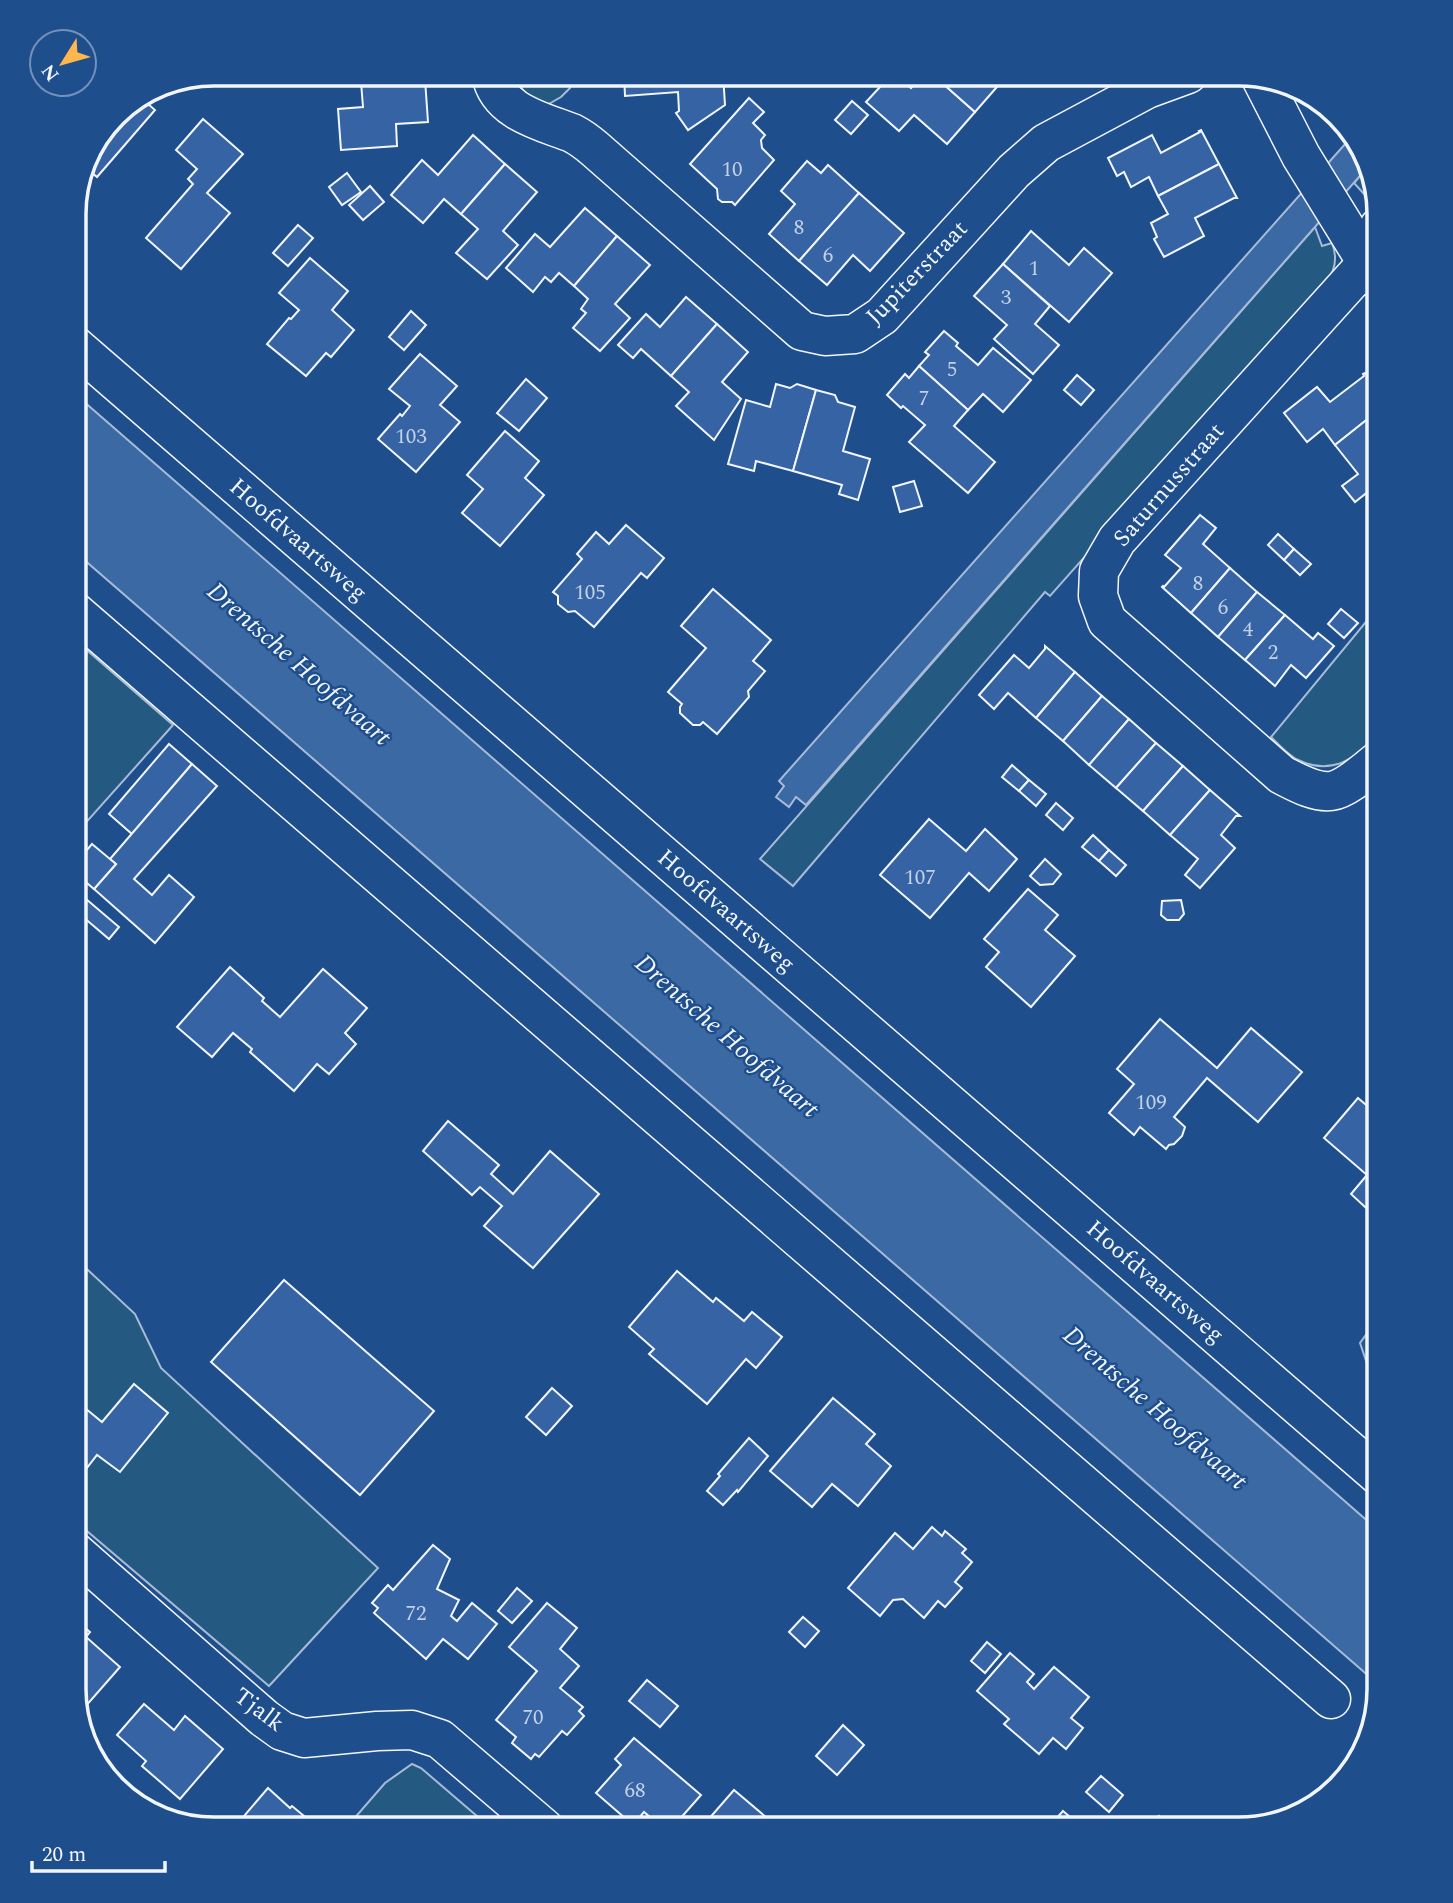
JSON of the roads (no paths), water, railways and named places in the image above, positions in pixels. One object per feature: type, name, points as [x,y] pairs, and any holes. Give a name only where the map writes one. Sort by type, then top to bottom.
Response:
[{"type":"street","name":"Jupiterstraat","points":[[496,86],[506,102],[529,118],[575,134],[595,149],[802,331],[825,336],[855,334],[882,316],[1004,181],[1046,143],[1155,86]]},
{"type":"street","points":[[1267,89],[1301,156],[1367,264]]},
{"type":"street","name":"Saturnusstraat","points":[[1367,280],[1118,540],[1099,571],[1098,596],[1107,621],[1282,775],[1308,788],[1332,791],[1357,779],[1367,771]]},
{"type":"street","name":"Hoofdvaartsweg","points":[[86,355],[1367,1465]]},
{"type":"street","points":[[86,621],[1331,1699]]},
{"type":"street","name":"Tjalk","points":[[86,1562],[282,1731],[304,1738],[412,1730],[440,1739],[531,1817]]},
{"type":"water","points":[[1346,143],[1361,175],[806,805],[796,797],[789,807],[776,797],[784,786],[779,781]]},
{"type":"water","name":"Drentsche Hoofdvaart","points":[[86,403],[1367,1521],[1367,1675],[86,561]]}]
